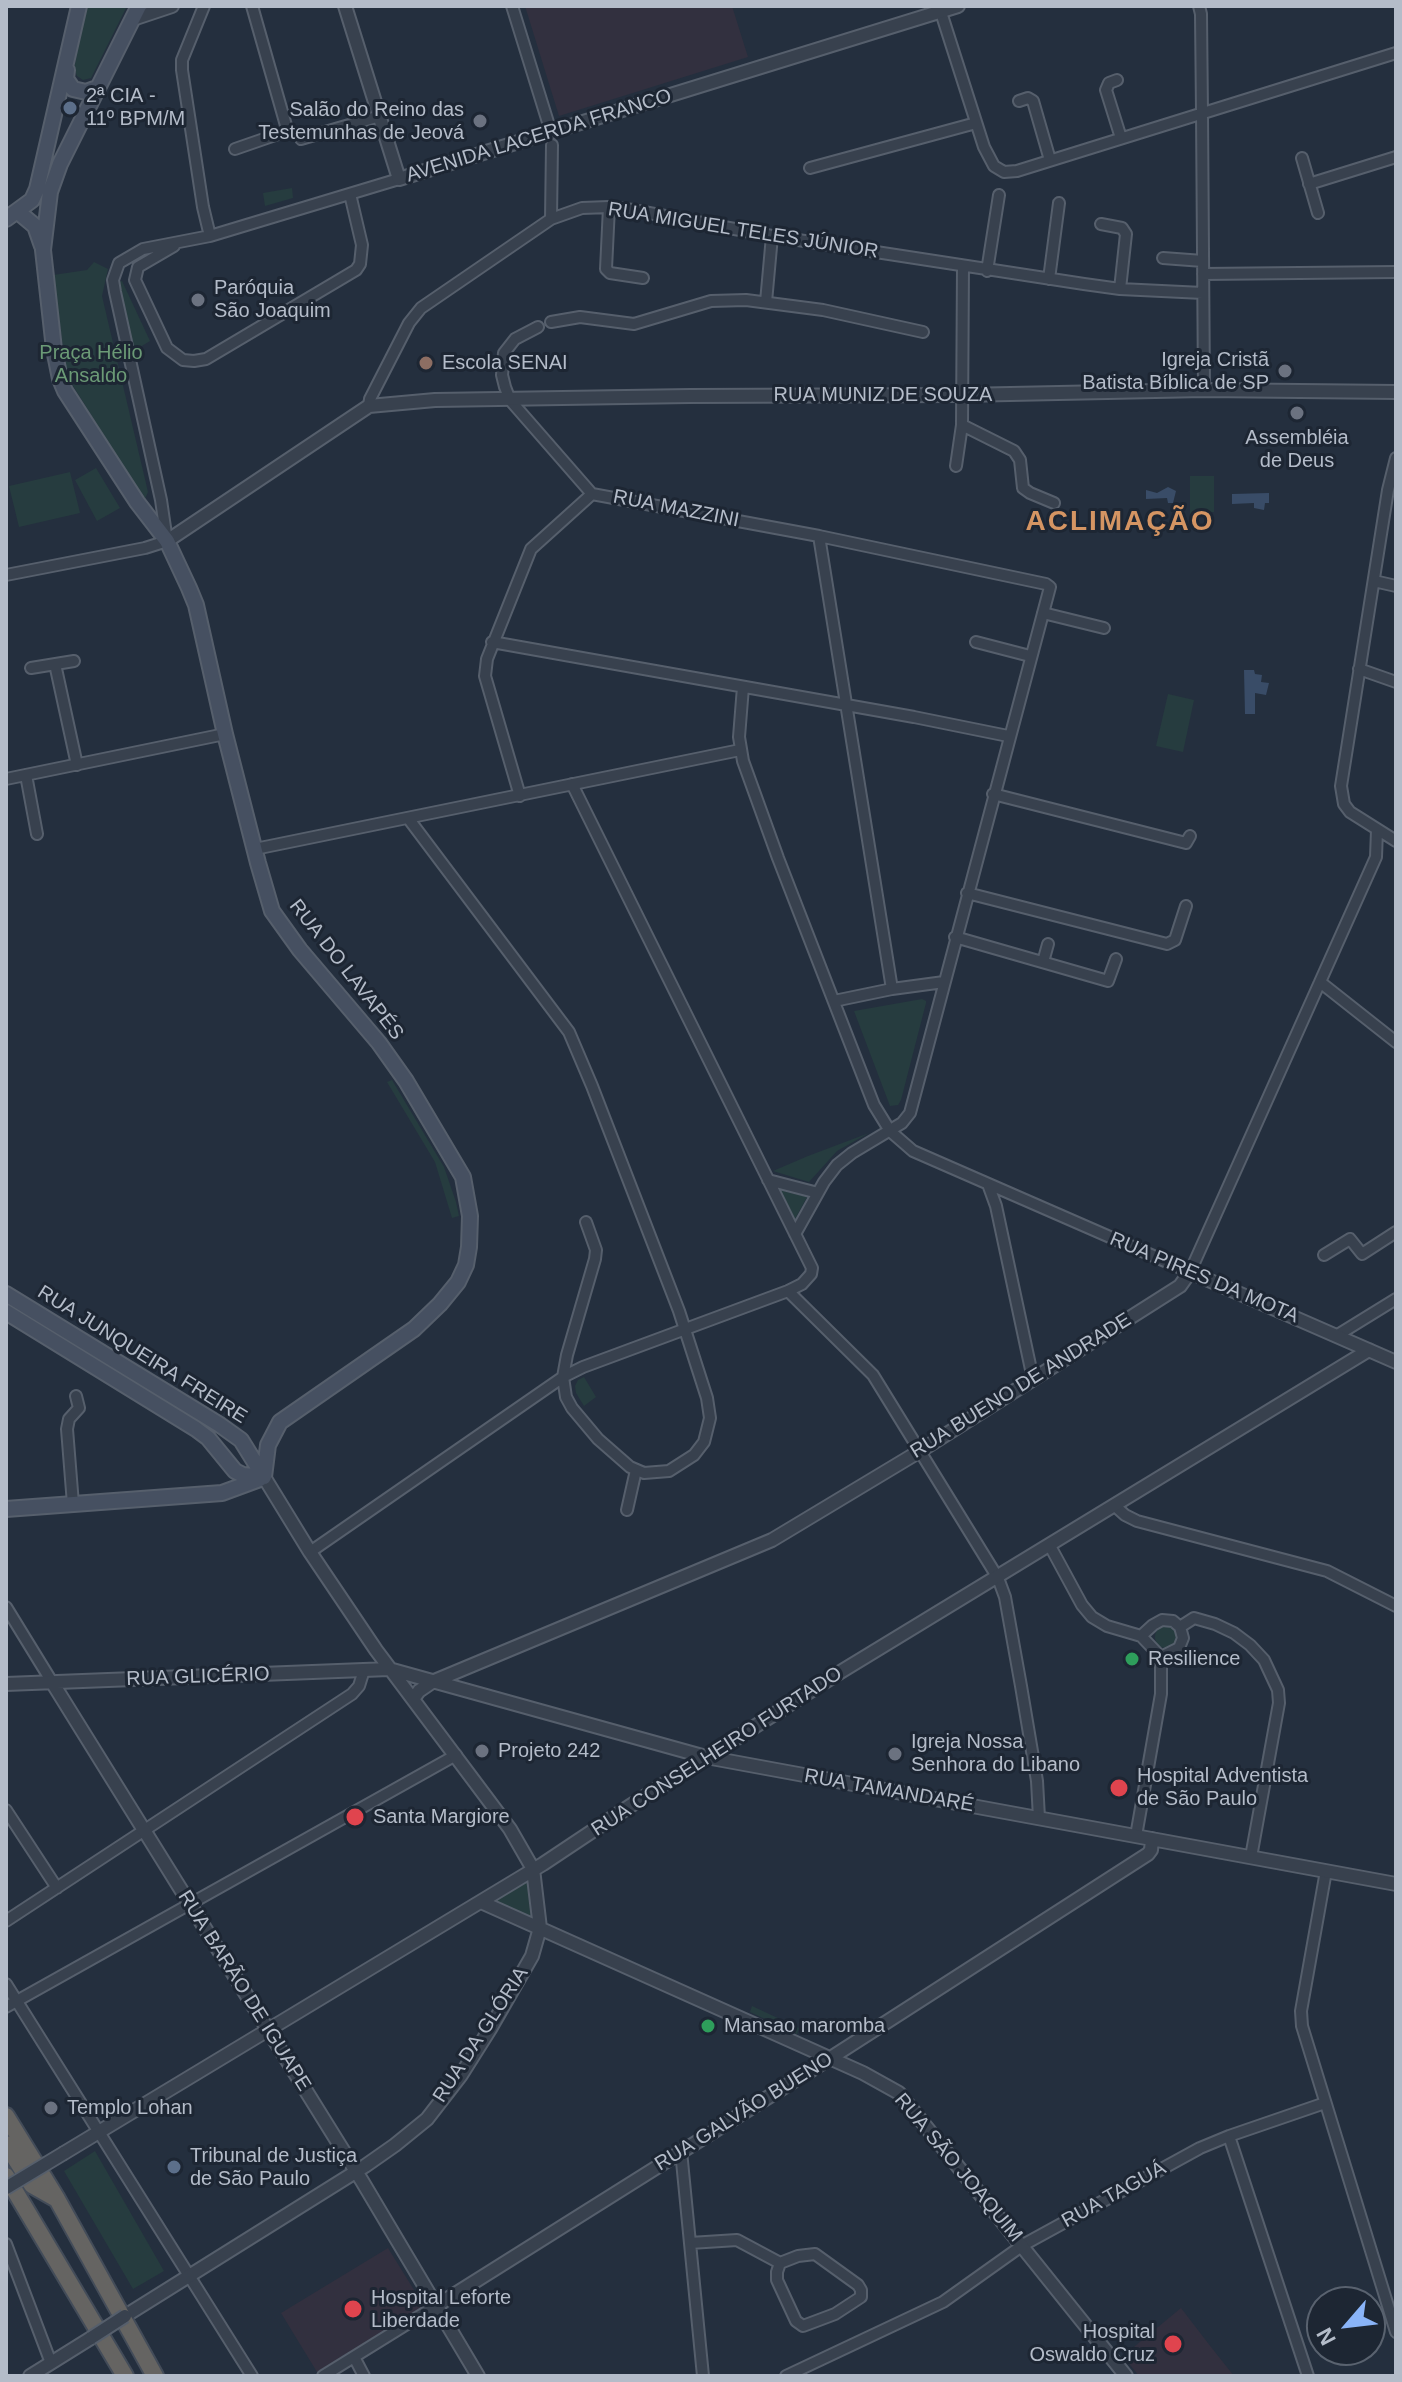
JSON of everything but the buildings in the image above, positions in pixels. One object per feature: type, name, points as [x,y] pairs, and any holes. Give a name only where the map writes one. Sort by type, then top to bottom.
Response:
[{"type":"highway","points":[[6,2116],[57,2199],[155,2373]]},
{"type":"highway","points":[[6,2144],[32,2185],[57,2199]]},
{"type":"highway","points":[[6,2176],[125,2376]]},
{"type":"main road","points":[[44,192],[79,6]]},
{"type":"main road","points":[[43,250],[35,226],[12,215],[44,192],[54,178],[136,13]]},
{"type":"main road","points":[[66,66],[66,79],[73,89],[86,92],[97,88]]},
{"type":"main road","name":"RUA DO LAVAPÉS","points":[[44,192],[43,250],[60,379],[137,502],[167,541],[196,605],[225,734],[272,911],[282,928],[379,1043],[406,1081],[463,1177],[470,1216],[466,1265],[458,1282],[414,1329],[280,1422],[268,1445],[264,1477]]},
{"type":"main road","name":"RUA JUNQUEIRA FREIRE","points":[[6,1294],[241,1440],[264,1477]]},
{"type":"main road","name":"RUA JUNQUEIRA FREIRE","points":[[6,1312],[208,1438],[235,1471],[264,1477]]},
{"type":"main road","points":[[100,1370],[108,1356]]},
{"type":"main road","points":[[6,1509],[222,1493],[264,1477]]},
{"type":"street","points":[[204,6],[182,60],[182,70],[210,236]]},
{"type":"street","points":[[235,149],[287,129],[252,6]]},
{"type":"street","points":[[345,6],[399,179]]},
{"type":"street","points":[[512,6],[551,138],[551,219]]},
{"type":"street","name":"AVENIDA LACERDA FRANCO","points":[[167,541],[161,500],[115,292],[113,280],[119,263],[143,249],[210,236],[399,179],[551,138],[940,9],[958,6]]},
{"type":"street","points":[[1199,6],[1204,390]]},
{"type":"street","points":[[136,13],[166,7]]},
{"type":"street","points":[[940,9],[988,158],[1004,172],[1017,171],[1396,53]]},
{"type":"street","points":[[1117,80],[1109,83],[1106,90],[1121,138]]},
{"type":"street","points":[[1019,101],[1028,98],[1033,101],[1050,160]]},
{"type":"street","points":[[301,139],[380,116]]},
{"type":"street","points":[[810,168],[976,123]]},
{"type":"street","points":[[1309,184],[1396,157]]},
{"type":"street","points":[[1302,158],[1318,213]]},
{"type":"street","points":[[179,243],[138,267],[135,280],[167,348],[183,360],[206,359],[356,270],[360,264],[362,245],[350,194]]},
{"type":"street","points":[[987,271],[999,195]]},
{"type":"street","points":[[1049,279],[1059,203]]},
{"type":"street","points":[[609,207],[606,269],[610,273],[643,278]]},
{"type":"street","name":"RUA MIGUEL TELES JÚNIOR","points":[[369,406],[409,323],[421,308],[551,219],[582,208],[609,207],[987,271],[1120,289],[1203,293]]},
{"type":"street","points":[[1101,224],[1122,228],[1126,234],[1120,289]]},
{"type":"street","points":[[766,302],[772,236]]},
{"type":"street","points":[[1163,258],[1203,261]]},
{"type":"street","points":[[956,466],[962,425],[963,266]]},
{"type":"street","points":[[1203,274],[1396,272]]},
{"type":"street","points":[[551,322],[580,317],[634,324],[721,300],[766,302],[823,310],[923,332]]},
{"type":"street","points":[[538,327],[515,339],[504,353],[502,375],[510,400],[592,494]]},
{"type":"street","name":"RUA MUNIZ DE SOUZA","points":[[369,406],[435,400],[690,396],[1204,390],[1396,392]]},
{"type":"street","points":[[6,575],[167,541],[369,406]]},
{"type":"street","points":[[962,425],[1014,451],[1020,460],[1023,488],[1054,503]]},
{"type":"street","points":[[1396,458],[1341,786],[1341,794],[1350,812],[1396,841]]},
{"type":"street","name":"RUA MAZZINI","points":[[520,796],[485,668],[492,642],[531,549],[592,494],[819,536],[1049,585],[1043,613]]},
{"type":"street","points":[[819,536],[892,989]]},
{"type":"street","points":[[1374,581],[1396,586]]},
{"type":"street","points":[[795,1234],[830,1173],[844,1159],[902,1123],[910,1113],[1043,613],[1104,628]]},
{"type":"street","points":[[492,642],[1008,736]]},
{"type":"street","points":[[976,642],[1030,656]]},
{"type":"street","points":[[31,668],[74,661]]},
{"type":"street","points":[[55,664],[77,765]]},
{"type":"street","points":[[1359,669],[1396,682]]},
{"type":"street","points":[[743,687],[740,750],[778,858],[874,1105],[890,1131]]},
{"type":"street","points":[[6,779],[225,734]]},
{"type":"street","points":[[255,849],[740,750]]},
{"type":"street","points":[[26,775],[37,834]]},
{"type":"street","points":[[310,1552],[563,1377],[788,1291],[809,1279],[812,1268],[572,784]]},
{"type":"street","points":[[993,794],[1186,843],[1190,836]]},
{"type":"street","points":[[408,818],[569,1032],[686,1329],[707,1398],[710,1418],[704,1442],[694,1455],[669,1471],[655,1473],[636,1470],[608,1449],[572,1408],[563,1388],[567,1355],[595,1259],[596,1250],[586,1222]]},
{"type":"street","name":"RUA BUENO DE ANDRADE","points":[[413,1699],[432,1682],[772,1540],[920,1451],[1180,1286],[1190,1272],[1376,857],[1377,830]]},
{"type":"street","points":[[967,893],[1167,944],[1175,940],[1186,906]]},
{"type":"street","points":[[955,937],[1109,981],[1116,959]]},
{"type":"street","points":[[1043,962],[1048,944]]},
{"type":"street","points":[[834,1001],[944,982]]},
{"type":"street","points":[[1320,982],[1396,1042]]},
{"type":"street","name":"RUA PIRES DA MOTA","points":[[890,1131],[913,1151],[1396,1362]]},
{"type":"street","points":[[768,1180],[818,1193]]},
{"type":"street","points":[[988,1184],[996,1206],[1033,1379]]},
{"type":"street","points":[[996,1206],[1012,1195]]},
{"type":"street","points":[[1324,1255],[1350,1239],[1362,1254],[1396,1232]]},
{"type":"street","points":[[788,1291],[869,1370],[998,1578],[1005,1597],[1021,1686],[1037,1781],[1039,1818]]},
{"type":"street","points":[[1336,1336],[1396,1299]]},
{"type":"street","name":"RUA CONSELHEIRO FURTADO","points":[[6,2188],[481,1902],[842,1671],[1369,1350]]},
{"type":"street","points":[[73,1504],[67,1429],[69,1419],[79,1408],[76,1396]]},
{"type":"street","points":[[627,1510],[636,1470]]},
{"type":"street","points":[[264,1477],[389,1669]]},
{"type":"street","points":[[1115,1506],[1137,1521],[1327,1571],[1396,1606]]},
{"type":"street","points":[[1050,1546],[1082,1605],[1092,1617],[1107,1626],[1141,1636],[1161,1657],[1161,1694],[1136,1836]]},
{"type":"street","name":"RUA BARÃO DE IGUAPE","points":[[6,1607],[356,2172],[478,2376]]},
{"type":"street","points":[[1180,1627],[1194,1618],[1234,1633],[1264,1660],[1278,1690],[1279,1703],[1251,1857]]},
{"type":"street","points":[[1141,1636],[1162,1620],[1173,1621],[1180,1627],[1182,1643],[1175,1652],[1161,1657]]},
{"type":"street","points":[[6,1921],[352,1694],[374,1662],[376,1650]]},
{"type":"street","name":"RUA TAMANDARÉ","points":[[389,1669],[706,1757],[1396,1884]]},
{"type":"street","name":"RUA GLICÉRIO","points":[[6,1684],[389,1669]]},
{"type":"street","name":"RUA DA GLÓRIA","points":[[30,2376],[356,2172],[427,2119],[461,2075],[532,1956],[540,1928],[533,1869],[520,1845],[456,1755],[389,1669]]},
{"type":"street","points":[[6,2007],[456,1755]]},
{"type":"street","points":[[6,1810],[57,1888]]},
{"type":"street","name":"RUA GALVÃO BUENO","points":[[323,2376],[829,2059],[1148,1854],[1152,1839]]},
{"type":"street","points":[[520,1845],[540,1857],[553,1857]]},
{"type":"street","points":[[1326,1871],[1301,2011],[1305,2040],[1396,2332]]},
{"type":"street","name":"RUA SÃO JOAQUIM","points":[[481,1902],[863,2073],[899,2093],[1126,2376]]},
{"type":"street","points":[[6,1984],[252,2376]]},
{"type":"street","name":"RUA TAGUÁ","points":[[786,2376],[943,2302],[1023,2245],[1200,2148],[1325,2103]]},
{"type":"street","points":[[1229,2136],[1308,2376]]},
{"type":"street","points":[[681,2151],[703,2376]]},
{"type":"street","points":[[690,2243],[737,2240],[780,2263],[815,2254],[858,2285],[861,2297],[835,2314],[803,2326],[796,2321],[777,2280],[780,2263]]},
{"type":"street","points":[[6,2244],[51,2363]]},
{"type":"street","points":[[354,2357],[364,2376]]},
{"type":"shaded area","points":[[525,6],[732,6],[748,57],[559,116]]},
{"type":"shaded area","name":"Hospital Leforte Liberdade","points":[[388,2248],[424,2306],[317,2372],[281,2313]]},
{"type":"shaded area","name":"Hospital Oswaldo Cruz","points":[[1181,2308],[1234,2376],[1139,2376],[1123,2356]]},
{"type":"green space","points":[[86,6],[127,6],[91,78],[83,80],[74,69]]},
{"type":"green space","points":[[292,188],[293,198],[265,206],[263,193]]},
{"type":"green space","name":"Praça Hélio Ansaldo","points":[[94,262],[108,269],[102,296],[148,492],[144,501],[67,376],[53,275],[87,270]]},
{"type":"green space","points":[[122,281],[150,341],[130,353],[118,282]]},
{"type":"green space","points":[[96,468],[120,508],[97,521],[75,480]]},
{"type":"green space","points":[[70,472],[80,513],[19,527],[9,486]]},
{"type":"green space","points":[[1190,476],[1214,476],[1214,512],[1190,514]]},
{"type":"green space","points":[[1168,694],[1194,700],[1183,752],[1156,746]]},
{"type":"green space","points":[[922,999],[926,1003],[901,1100],[898,1105],[890,1106],[854,1011]]},
{"type":"green space","points":[[392,1080],[444,1167],[459,1216],[452,1218],[435,1162],[387,1082]]},
{"type":"green space","points":[[869,1133],[837,1151],[809,1182],[773,1171],[808,1156]]},
{"type":"green space","points":[[780,1190],[807,1197],[795,1219]]},
{"type":"green space","points":[[584,1377],[596,1397],[584,1406],[575,1386]]},
{"type":"green space","points":[[1162,1626],[1170,1626],[1177,1637],[1170,1648],[1162,1648],[1155,1641],[1155,1633]]},
{"type":"green space","points":[[531,1875],[536,1924],[486,1903]]},
{"type":"green space","points":[[752,2006],[799,2028],[797,2034],[750,2012]]},
{"type":"green space","points":[[95,2151],[164,2271],[133,2289],[64,2171]]},
{"type":"water","points":[[1168,487],[1176,491],[1173,503],[1168,503],[1167,498],[1146,499],[1146,490],[1157,493]]},
{"type":"water","points":[[1269,493],[1269,503],[1265,503],[1264,510],[1254,508],[1254,503],[1232,504],[1232,494]]},
{"type":"water","points":[[1244,670],[1254,670],[1255,674],[1262,675],[1261,682],[1269,683],[1266,695],[1255,693],[1255,714],[1245,714]]},
{"type":"place","name":"2ª CIA - 11º BPM/M","points":[[70,108]]},
{"type":"place","name":"Salão do Reino das Testemunhas de Jeová","points":[[480,121]]},
{"type":"place","name":"Paróquia São Joaquim","points":[[198,300]]},
{"type":"place","name":"Escola SENAI","points":[[426,363]]},
{"type":"place","name":"Igreja Cristã Batista Bíblica de SP","points":[[1285,371]]},
{"type":"place","name":"Assembléia de Deus","points":[[1297,413]]},
{"type":"place","name":"Resilience","points":[[1132,1659]]},
{"type":"place","name":"Projeto 242","points":[[482,1751]]},
{"type":"place","name":"Igreja Nossa Senhora do Libano","points":[[895,1754]]},
{"type":"place","name":"Hospital Adventista de São Paulo","points":[[1119,1788]]},
{"type":"place","name":"Santa Margiore","points":[[355,1817]]},
{"type":"place","name":"Mansao maromba","points":[[708,2026]]},
{"type":"place","name":"Templo Lohan","points":[[51,2108]]},
{"type":"place","name":"Tribunal de Justiça de São Paulo","points":[[174,2167]]},
{"type":"place","name":"Hospital Leforte Liberdade","points":[[353,2309]]},
{"type":"place","name":"Hospital Oswaldo Cruz","points":[[1173,2344]]},
{"type":"district","name":"ACLIMAÇÃO","points":[[1120,522]]}]
